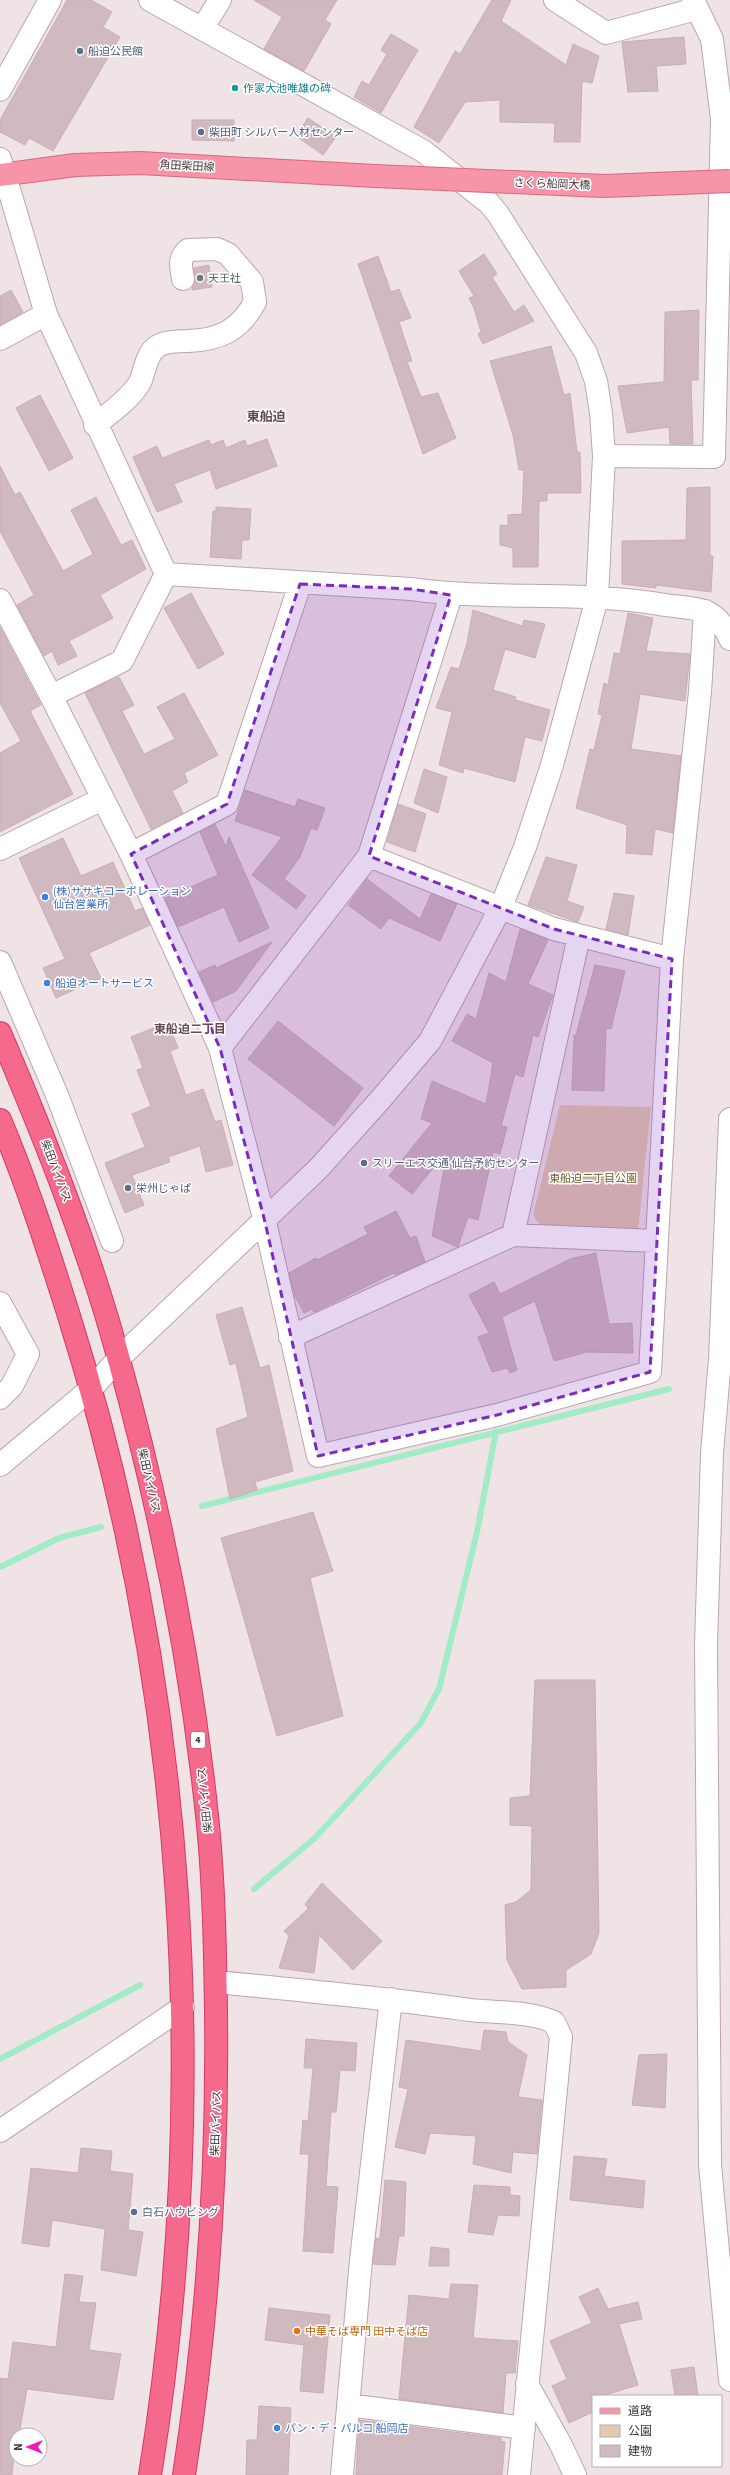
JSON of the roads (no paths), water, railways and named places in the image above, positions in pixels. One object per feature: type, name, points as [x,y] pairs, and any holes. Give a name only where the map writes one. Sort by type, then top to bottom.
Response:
[{"type":"highway","name":"柴田バイパス","points":[[0,1033],[33,1110],[86,1254],[119,1358],[173,1581],[187,1663],[208,1829],[215,1927],[217,2084],[208,2284],[199,2375],[184,2475]]},
{"type":"highway","points":[[0,1120],[50,1254],[92,1388],[130,1541],[152,1671],[169,1801],[183,2007],[181,2145],[174,2288],[159,2417],[150,2475]]},
{"type":"main road","name":"角田柴田線","points":[[1,169],[140,163],[375,176]]},
{"type":"main road","name":"さくら船岡大橋","points":[[375,176],[604,186],[730,181]]},
{"type":"street","points":[[0,90],[50,0]]},
{"type":"street","points":[[0,1465],[92,1388],[119,1358],[265,1222],[318,1169],[430,1041],[501,907],[525,847],[552,765],[597,598],[604,456],[601,413],[596,381],[586,353],[489,203],[423,151],[150,0]]},
{"type":"street","points":[[202,29],[220,0]]},
{"type":"street","points":[[555,0],[606,33],[694,5],[712,39],[722,119],[714,457],[604,456]]},
{"type":"street","points":[[1,169],[46,314],[95,425],[166,574]]},
{"type":"street","points":[[95,425],[120,404],[140,382],[149,357],[158,346],[214,338],[238,327],[255,302],[252,282],[228,254],[217,249],[188,250],[182,256],[180,265],[184,279]]},
{"type":"street","points":[[0,339],[46,314]]},
{"type":"street","points":[[166,574],[300,584],[411,589],[451,595],[597,598],[652,602],[705,612],[717,618],[726,628],[730,639]]},
{"type":"street","points":[[51,696],[122,661],[166,574]]},
{"type":"street","points":[[131,854],[227,804],[300,584]]},
{"type":"street","points":[[220,1048],[369,856],[451,595]]},
{"type":"street","points":[[0,600],[51,696],[131,854],[220,1048],[265,1222],[318,1456],[497,1415],[650,1372],[672,959],[700,692],[705,612]]},
{"type":"street","points":[[0,849],[102,799]]},
{"type":"street","points":[[369,856],[501,907],[530,920],[579,936],[672,959]]},
{"type":"street","points":[[513,1235],[579,936]]},
{"type":"street","points":[[0,962],[59,1099],[112,1241]]},
{"type":"street","points":[[33,1110],[59,1099]]},
{"type":"street","points":[[730,1118],[720,1359],[712,1453],[706,1645],[710,2165],[730,2380]]},
{"type":"street","points":[[290,1337],[513,1235],[656,1241]]},
{"type":"street","points":[[0,1303],[28,1354],[12,1386],[0,1398]]},
{"type":"street","points":[[216,1982],[391,1999],[505,2014],[540,2016],[554,2022],[561,2037],[519,2475]]},
{"type":"street","points":[[342,2475],[361,2260],[391,1999]]},
{"type":"street","points":[[0,2131],[183,2007]]},
{"type":"street","points":[[528,2384],[561,2445],[575,2475]]},
{"type":"street","points":[[348,2405],[524,2428]]},
{"type":"waterway","points":[[202,1506],[669,1389]]},
{"type":"waterway","points":[[254,1889],[315,1838],[420,1724],[439,1689],[477,1532],[496,1431]]},
{"type":"waterway","points":[[0,1567],[59,1538],[101,1527]]},
{"type":"waterway","points":[[0,2059],[140,1985]]},
{"type":"place","name":"船迫公民館","points":[[80,51]]},
{"type":"place","name":"作家大池唯雄の碑","points":[[235,88]]},
{"type":"place","name":"柴田町 シルバー人材センター","points":[[201,132]]},
{"type":"place","name":"天王社","points":[[200,278]]},
{"type":"place","name":"(株)ササキコーポレーション 仙台営業所","points":[[45,897]]},
{"type":"place","name":"船迫オートサービス","points":[[47,983]]},
{"type":"place","name":"スリーエス交通 仙台予約センター","points":[[364,1163]]},
{"type":"place","name":"栄州じゃぱ","points":[[128,1188]]},
{"type":"place","name":"白石ハウビング","points":[[134,2212]]},
{"type":"place","name":"中華そば専門 田中そば店","points":[[297,2331]]},
{"type":"place","name":"パン・デ・パルコ 船岡店","points":[[277,2428]]},
{"type":"district","name":"東船迫","points":[[266,417]]},
{"type":"district","name":"東船迫二丁目","points":[[190,1029]]},
{"type":"park label","name":"東船迫二丁目公園","points":[[593,1178]]}]
